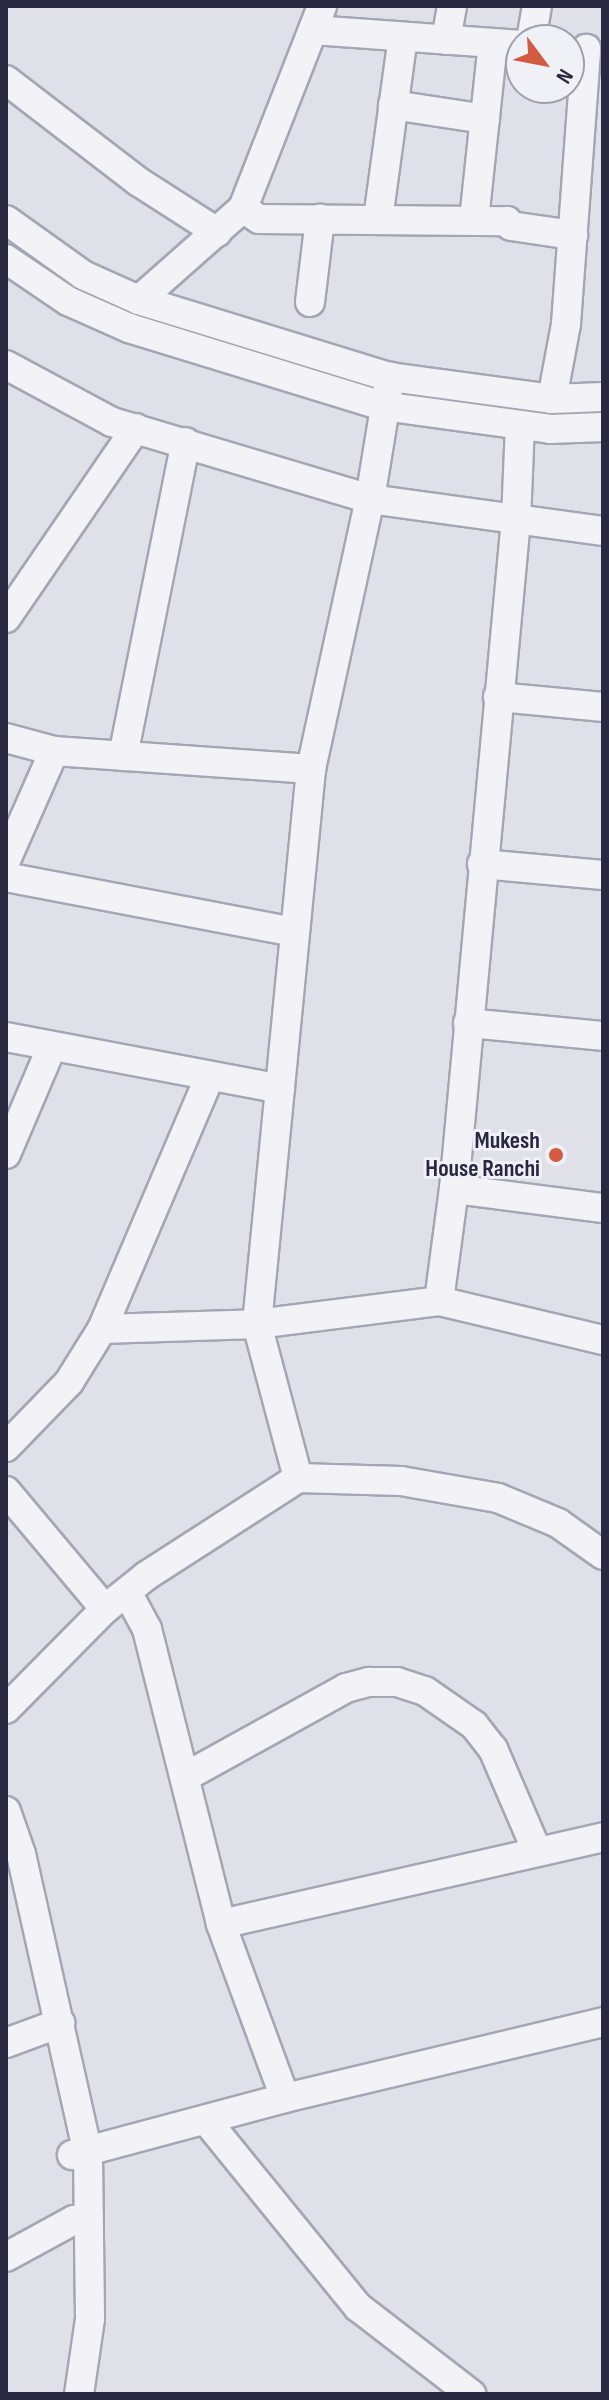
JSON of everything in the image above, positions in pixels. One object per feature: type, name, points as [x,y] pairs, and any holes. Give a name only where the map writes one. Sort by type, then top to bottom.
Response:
[{"type":"street","points":[[446,40],[452,6]]},
{"type":"street","points":[[139,300],[243,208],[318,18],[403,37],[505,44]]},
{"type":"street","points":[[378,219],[403,37]]},
{"type":"street","points":[[552,399],[566,324],[573,235],[591,163],[586,49]]},
{"type":"street","points":[[474,220],[485,119],[505,51]]},
{"type":"street","points":[[6,80],[139,182],[217,232]]},
{"type":"street","points":[[393,105],[485,119]]},
{"type":"street","points":[[243,208],[259,219],[507,221],[511,226],[573,235]]},
{"type":"street","points":[[310,302],[320,219]]},
{"type":"street","points":[[6,220],[83,275],[139,300],[390,377],[552,399],[603,397]]},
{"type":"street","points":[[6,259],[68,301],[129,328],[383,406],[550,429],[603,427]]},
{"type":"street","points":[[6,365],[112,422],[370,499],[603,531]]},
{"type":"street","points":[[298,1478],[257,1324],[311,769],[370,499],[390,377]]},
{"type":"street","points":[[439,1301],[454,1189],[516,520],[520,425]]},
{"type":"street","points":[[6,618],[136,428]]},
{"type":"street","points":[[123,756],[186,442]]},
{"type":"street","points":[[498,697],[603,707]]},
{"type":"street","points":[[6,738],[54,751],[311,769]]},
{"type":"street","points":[[6,860],[54,751]]},
{"type":"street","points":[[482,864],[603,875]]},
{"type":"street","points":[[6,877],[295,932]]},
{"type":"street","points":[[468,1023],[603,1036]]},
{"type":"street","points":[[6,1037],[280,1089]]},
{"type":"street","points":[[6,1154],[52,1046]]},
{"type":"street","points":[[6,1447],[69,1382],[102,1329],[210,1076]]},
{"type":"street","points":[[454,1189],[603,1208]]},
{"type":"street","points":[[102,1329],[257,1324],[439,1301],[603,1340]]},
{"type":"street","points":[[6,1709],[105,1609],[146,1576],[298,1478],[401,1481],[498,1498],[558,1523],[603,1555]]},
{"type":"street","points":[[6,1491],[105,1609]]},
{"type":"street","points":[[127,1592],[147,1629],[221,1924],[285,2098]]},
{"type":"street","points":[[185,1777],[346,1688],[369,1682],[397,1682],[425,1691],[474,1725],[493,1749],[537,1851]]},
{"type":"street","points":[[6,1811],[21,1854],[79,2154],[90,2319],[79,2394]]},
{"type":"street","points":[[221,1924],[603,1837]]},
{"type":"street","points":[[6,1864],[53,2025]]},
{"type":"street","points":[[79,2154],[285,2098],[603,2022]]},
{"type":"street","points":[[6,2043],[53,2025]]},
{"type":"street","points":[[206,2120],[358,2307],[471,2394]]},
{"type":"street","points":[[6,2257],[82,2219]]},
{"type":"street","points":[[64,2394],[75,2319],[82,2219]]},
{"type":"place","name":"Mukesh House Ranchi","points":[[556,1155]]}]
